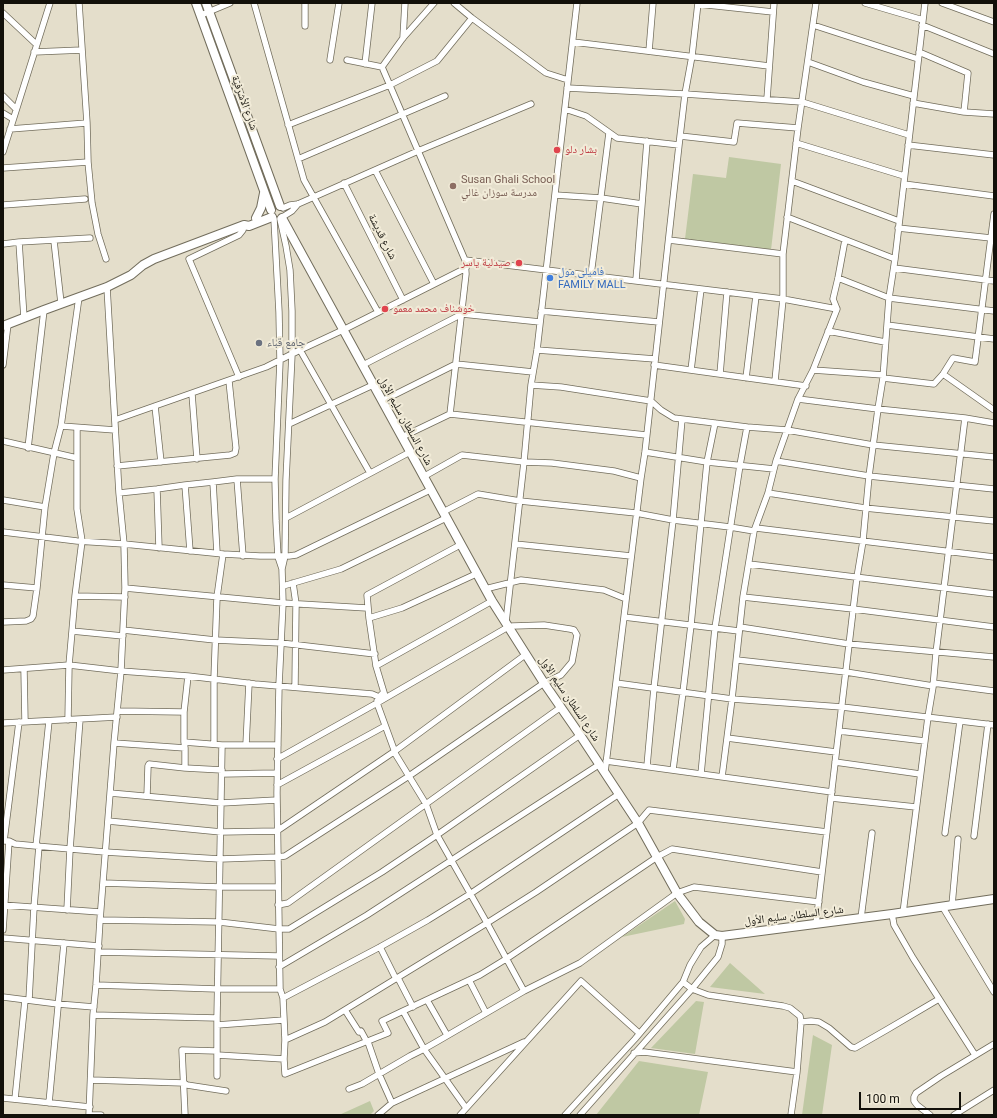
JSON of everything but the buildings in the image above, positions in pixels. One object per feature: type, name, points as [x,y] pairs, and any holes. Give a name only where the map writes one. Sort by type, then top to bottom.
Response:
[{"type":"street","points":[[3,152],[50,3]]},
{"type":"street","points":[[79,3],[87,123],[88,162],[95,218],[98,234],[106,259]]},
{"type":"street","name":"شارع الأشرفية","points":[[196,3],[264,192],[277,214],[280,361],[275,478],[278,557],[282,569]]},
{"type":"street","name":"شارع الأشرفية","points":[[206,3],[277,214],[286,246],[290,270],[292,354],[285,556],[282,569]]},
{"type":"street","points":[[201,15],[230,3]]},
{"type":"street","points":[[254,3],[304,180],[378,312]]},
{"type":"street","points":[[305,3],[305,26]]},
{"type":"street","points":[[330,60],[339,3]]},
{"type":"street","points":[[365,64],[372,3]]},
{"type":"street","points":[[403,38],[405,3]]},
{"type":"street","points":[[382,67],[403,38],[434,3]]},
{"type":"street","points":[[454,3],[546,73],[568,80]]},
{"type":"street","points":[[507,625],[531,385],[542,311],[572,42],[578,3]]},
{"type":"street","points":[[649,51],[653,3]]},
{"type":"street","points":[[767,99],[774,3]]},
{"type":"street","points":[[775,382],[783,299],[783,254],[796,143],[816,3]]},
{"type":"street","points":[[865,3],[923,22],[994,54]]},
{"type":"street","points":[[816,924],[853,609],[863,541],[865,508],[883,377],[889,298],[894,268],[925,3]]},
{"type":"street","points":[[942,3],[994,22]]},
{"type":"street","points":[[603,762],[616,683],[640,478],[645,452],[680,136],[698,4],[773,12]]},
{"type":"street","points":[[3,13],[36,44]]},
{"type":"street","points":[[288,125],[390,85],[437,62],[472,18]]},
{"type":"street","points":[[813,25],[918,59]]},
{"type":"street","points":[[572,42],[769,66]]},
{"type":"street","points":[[34,52],[82,50]]},
{"type":"street","points":[[919,52],[968,73],[964,112]]},
{"type":"street","points":[[347,60],[382,67]]},
{"type":"street","points":[[808,62],[864,82],[914,96]]},
{"type":"street","points":[[382,67],[465,260],[466,274],[450,414]]},
{"type":"street","points":[[567,88],[802,102],[909,135]]},
{"type":"street","points":[[3,96],[16,109]]},
{"type":"street","points":[[298,159],[445,96]]},
{"type":"street","points":[[913,103],[964,112],[994,114]]},
{"type":"street","points":[[244,225],[249,226],[277,214],[290,205],[298,204],[418,151],[531,104]]},
{"type":"street","points":[[565,109],[586,116],[617,138],[679,145]]},
{"type":"street","points":[[3,113],[13,119]]},
{"type":"street","points":[[10,129],[87,123]]},
{"type":"street","points":[[680,136],[734,142],[737,123],[798,128]]},
{"type":"street","points":[[591,275],[609,132]]},
{"type":"street","points":[[636,280],[647,141]]},
{"type":"street","points":[[796,143],[904,176]]},
{"type":"street","points":[[908,144],[994,155]]},
{"type":"street","points":[[3,168],[88,162]]},
{"type":"street","points":[[375,170],[434,284]]},
{"type":"street","points":[[792,181],[899,221]]},
{"type":"street","name":"شارع قديشة","points":[[344,183],[403,300]]},
{"type":"street","points":[[904,184],[994,196]]},
{"type":"street","points":[[256,218],[261,208],[264,192]]},
{"type":"street","points":[[555,195],[601,198],[642,204]]},
{"type":"street","points":[[3,205],[84,199]]},
{"type":"street","points":[[3,365],[6,325],[107,286],[131,275],[148,261],[244,225],[245,222],[256,218],[277,214]]},
{"type":"street","name":"شارع السلطان سليم الأول","points":[[277,214],[363,365],[460,545],[492,601],[544,683],[580,735],[603,762],[605,772],[638,823],[677,893],[699,922],[718,936],[903,913],[994,899]]},
{"type":"street","points":[[813,370],[934,384],[943,374],[953,358],[975,362],[994,214]]},
{"type":"street","points":[[788,217],[895,259]]},
{"type":"street","points":[[239,377],[189,259],[238,236],[243,230],[244,225]]},
{"type":"street","points":[[898,228],[991,238]]},
{"type":"street","points":[[3,244],[90,238]]},
{"type":"street","points":[[54,240],[61,303]]},
{"type":"street","points":[[669,240],[783,254]]},
{"type":"street","points":[[722,777],[737,660],[743,597],[755,529],[768,493],[786,430],[798,399],[813,370],[837,309],[833,299],[845,240]]},
{"type":"street","points":[[19,242],[24,318]]},
{"type":"street","points":[[465,260],[783,299],[837,309]]},
{"type":"street","points":[[115,420],[229,381],[280,361],[466,268]]},
{"type":"street","points":[[894,268],[994,281]]},
{"type":"street","points":[[838,278],[889,298],[994,311]]},
{"type":"street","points":[[100,1115],[89,1115],[93,1015],[99,949],[100,912],[121,670],[125,597],[124,544],[117,466],[107,286]]},
{"type":"street","points":[[691,370],[701,289]]},
{"type":"street","points":[[720,374],[727,292]]},
{"type":"street","points":[[3,622],[26,621],[34,616],[45,507],[54,453],[61,426],[79,296]]},
{"type":"street","points":[[746,378],[756,296]]},
{"type":"street","points":[[28,448],[44,310]]},
{"type":"street","points":[[542,311],[659,322]]},
{"type":"street","points":[[363,365],[462,314],[540,322]]},
{"type":"street","points":[[887,325],[994,339]]},
{"type":"street","points":[[828,331],[885,342]]},
{"type":"street","points":[[300,350],[370,473]]},
{"type":"street","points":[[537,350],[654,362],[691,370],[806,386]]},
{"type":"street","points":[[382,400],[456,364],[533,372]]},
{"type":"street","points":[[943,374],[994,410]]},
{"type":"street","points":[[117,466],[197,459],[235,453],[236,448],[229,381]]},
{"type":"street","points":[[289,424],[373,385]]},
{"type":"street","points":[[531,385],[561,387],[651,401],[661,410],[674,418],[786,430],[873,445],[994,457]]},
{"type":"street","points":[[192,394],[197,459]]},
{"type":"street","points":[[798,399],[878,410],[965,418],[994,423]]},
{"type":"street","points":[[155,406],[161,462]]},
{"type":"street","points":[[402,437],[450,414],[646,435]]},
{"type":"street","points":[[903,913],[933,684],[965,418]]},
{"type":"street","points":[[647,766],[654,688],[680,456],[682,419]]},
{"type":"street","points":[[673,770],[691,625],[707,462],[715,423]]},
{"type":"street","points":[[61,426],[116,430]]},
{"type":"street","points":[[701,774],[715,628],[747,427]]},
{"type":"street","points":[[68,720],[69,665],[75,596],[82,541],[77,509],[77,428]]},
{"type":"street","points":[[3,441],[28,448],[77,458]]},
{"type":"street","points":[[286,518],[410,452]]},
{"type":"street","points":[[645,452],[680,456],[707,462],[774,469]]},
{"type":"street","points":[[423,477],[462,455],[584,467],[614,471],[640,478]]},
{"type":"street","points":[[776,461],[869,476],[994,489]]},
{"type":"street","points":[[119,493],[213,482],[275,478]]},
{"type":"street","points":[[237,480],[243,556]]},
{"type":"street","points":[[213,482],[217,553]]},
{"type":"street","points":[[185,485],[190,551]]},
{"type":"street","points":[[157,489],[159,548]]},
{"type":"street","points":[[3,532],[243,556],[278,557],[296,554],[430,490]]},
{"type":"street","points":[[768,493],[865,508],[994,521]]},
{"type":"street","points":[[283,586],[340,569],[444,515],[478,494],[520,501],[636,513],[701,524],[863,541],[994,557]]},
{"type":"street","points":[[3,500],[45,507]]},
{"type":"street","points":[[515,544],[631,556]]},
{"type":"street","points":[[382,696],[376,666],[366,595],[460,545]]},
{"type":"street","points":[[214,744],[214,679],[217,597],[223,554]]},
{"type":"street","points":[[749,564],[994,594]]},
{"type":"street","points":[[282,569],[283,603],[277,759],[277,831],[279,967],[280,988],[284,998],[285,1074],[388,1033],[382,1021],[480,975],[657,857],[672,849],[822,872]]},
{"type":"street","points":[[369,618],[402,608],[476,574]]},
{"type":"street","points":[[485,589],[522,580],[604,590],[626,598]]},
{"type":"street","points":[[293,583],[296,604],[295,687]]},
{"type":"street","points":[[3,585],[37,588]]},
{"type":"street","points":[[125,588],[283,603],[367,608]]},
{"type":"street","points":[[75,596],[125,597]]},
{"type":"street","points":[[743,597],[994,627]]},
{"type":"street","points":[[376,666],[492,601]]},
{"type":"street","points":[[624,617],[715,628],[740,629],[849,644],[994,657]]},
{"type":"street","points":[[6,841],[15,844],[105,852],[220,859],[286,856],[410,776],[544,683],[561,675],[572,662],[577,635],[576,632],[570,629],[544,625],[507,625],[382,696],[377,703],[277,759]]},
{"type":"street","points":[[123,630],[215,640],[281,643],[375,654]]},
{"type":"street","points":[[72,631],[123,636]]},
{"type":"street","points":[[108,821],[221,832],[277,831],[394,752],[526,655]]},
{"type":"street","points":[[737,660],[994,691]]},
{"type":"street","points":[[3,670],[69,665],[382,696]]},
{"type":"street","points":[[3,930],[6,841],[22,722],[24,669]]},
{"type":"street","points":[[185,768],[184,712],[188,676]]},
{"type":"street","points":[[246,745],[249,683]]},
{"type":"street","points":[[616,683],[732,699],[842,707],[991,724],[974,836]]},
{"type":"street","points":[[377,703],[394,752],[426,804],[437,835],[524,991]]},
{"type":"street","points":[[278,905],[288,903],[561,707]]},
{"type":"street","points":[[3,723],[68,720],[117,714],[184,712]]},
{"type":"street","points":[[67,910],[80,719]]},
{"type":"street","points":[[15,1099],[27,1000],[37,846],[49,720]]},
{"type":"street","points":[[945,833],[960,720]]},
{"type":"street","points":[[277,785],[385,726]]},
{"type":"street","points":[[839,731],[925,741]]},
{"type":"street","points":[[100,920],[219,922],[289,929],[382,872],[580,735]]},
{"type":"street","points":[[727,738],[836,752]]},
{"type":"street","points":[[114,743],[278,745]]},
{"type":"street","points":[[217,1076],[217,989],[222,745]]},
{"type":"street","points":[[279,967],[367,915],[603,762],[647,766],[916,807]]},
{"type":"street","points":[[835,762],[920,774]]},
{"type":"street","points":[[147,796],[149,764],[222,772],[277,773]]},
{"type":"street","points":[[110,793],[221,803],[277,800]]},
{"type":"street","points":[[284,998],[428,920],[470,894],[619,794]]},
{"type":"street","points":[[285,1040],[326,1022],[487,923],[536,892],[638,823],[649,810],[827,832]]},
{"type":"street","points":[[861,918],[872,833]]},
{"type":"street","points":[[952,905],[958,839]]},
{"type":"street","points":[[103,883],[220,887],[278,887]]},
{"type":"street","points":[[349,1090],[380,1074],[524,991],[580,962],[677,893],[694,887],[819,902]]},
{"type":"street","points":[[4,905],[100,912]]},
{"type":"street","points":[[942,906],[994,992]]},
{"type":"street","points":[[892,914],[894,925],[913,958],[975,1056]]},
{"type":"street","points":[[565,1115],[683,982],[690,965],[701,947],[718,936],[722,944],[718,957],[692,989],[580,1115]]},
{"type":"street","points":[[3,938],[64,943],[99,949],[218,955],[279,956]]},
{"type":"street","points":[[49,1103],[64,943]]},
{"type":"street","points":[[380,947],[413,1007]]},
{"type":"street","points":[[469,980],[486,1013]]},
{"type":"street","points":[[460,1115],[581,981],[639,1033]]},
{"type":"street","points":[[683,982],[692,989],[708,995],[782,1006],[790,1008],[800,1016],[801,1022],[797,1072],[791,1115]]},
{"type":"street","points":[[96,984],[217,989],[280,988]]},
{"type":"street","points":[[3,997],[94,1007]]},
{"type":"street","points":[[801,1022],[819,1022],[829,1028],[851,1047],[855,1048],[939,999]]},
{"type":"street","points":[[427,1000],[447,1035]]},
{"type":"street","points":[[345,1010],[359,1032],[361,1030],[392,1103]]},
{"type":"street","points":[[403,1011],[424,1049],[466,1108]]},
{"type":"street","points":[[93,1015],[217,1018]]},
{"type":"street","points":[[217,1025],[284,1020]]},
{"type":"street","points":[[378,1115],[392,1103],[527,1041]]},
{"type":"street","points":[[930,1115],[914,1101],[916,1093],[994,1044]]},
{"type":"street","points":[[185,1115],[182,1050],[284,1059]]},
{"type":"street","points":[[634,1053],[644,1052],[797,1072]]},
{"type":"street","points":[[91,1080],[184,1083],[187,1085],[226,1091]]},
{"type":"street","points":[[954,1115],[994,1090]]},
{"type":"street","points":[[3,1098],[90,1107]]},
{"type":"green space","points":[[729,157],[781,164],[771,250],[685,239],[693,174],[726,178]]},
{"type":"green space","points":[[675,901],[685,919],[684,924],[622,937]]},
{"type":"green space","points":[[730,963],[765,994],[710,987]]},
{"type":"green space","points":[[696,1001],[704,1002],[695,1054],[651,1048]]},
{"type":"green space","points":[[813,1035],[832,1045],[822,1115],[802,1115]]},
{"type":"green space","points":[[639,1061],[708,1072],[699,1115],[596,1115]]},
{"type":"green space","points":[[370,1101],[374,1111],[370,1115],[339,1115]]},
{"type":"place","name":"بشار دلو","points":[[557,150]]},
{"type":"place","name":"Susan Ghali School مدرسة سوزان غالي","points":[[453,186]]},
{"type":"place","name":"صيدلية ياسر","points":[[519,263]]},
{"type":"place","name":"فاميلي مول FAMILY MALL","points":[[550,278]]},
{"type":"place","name":"خوشناف محمد معمو","points":[[385,309]]},
{"type":"place","name":"جامع قباء","points":[[259,343]]}]
